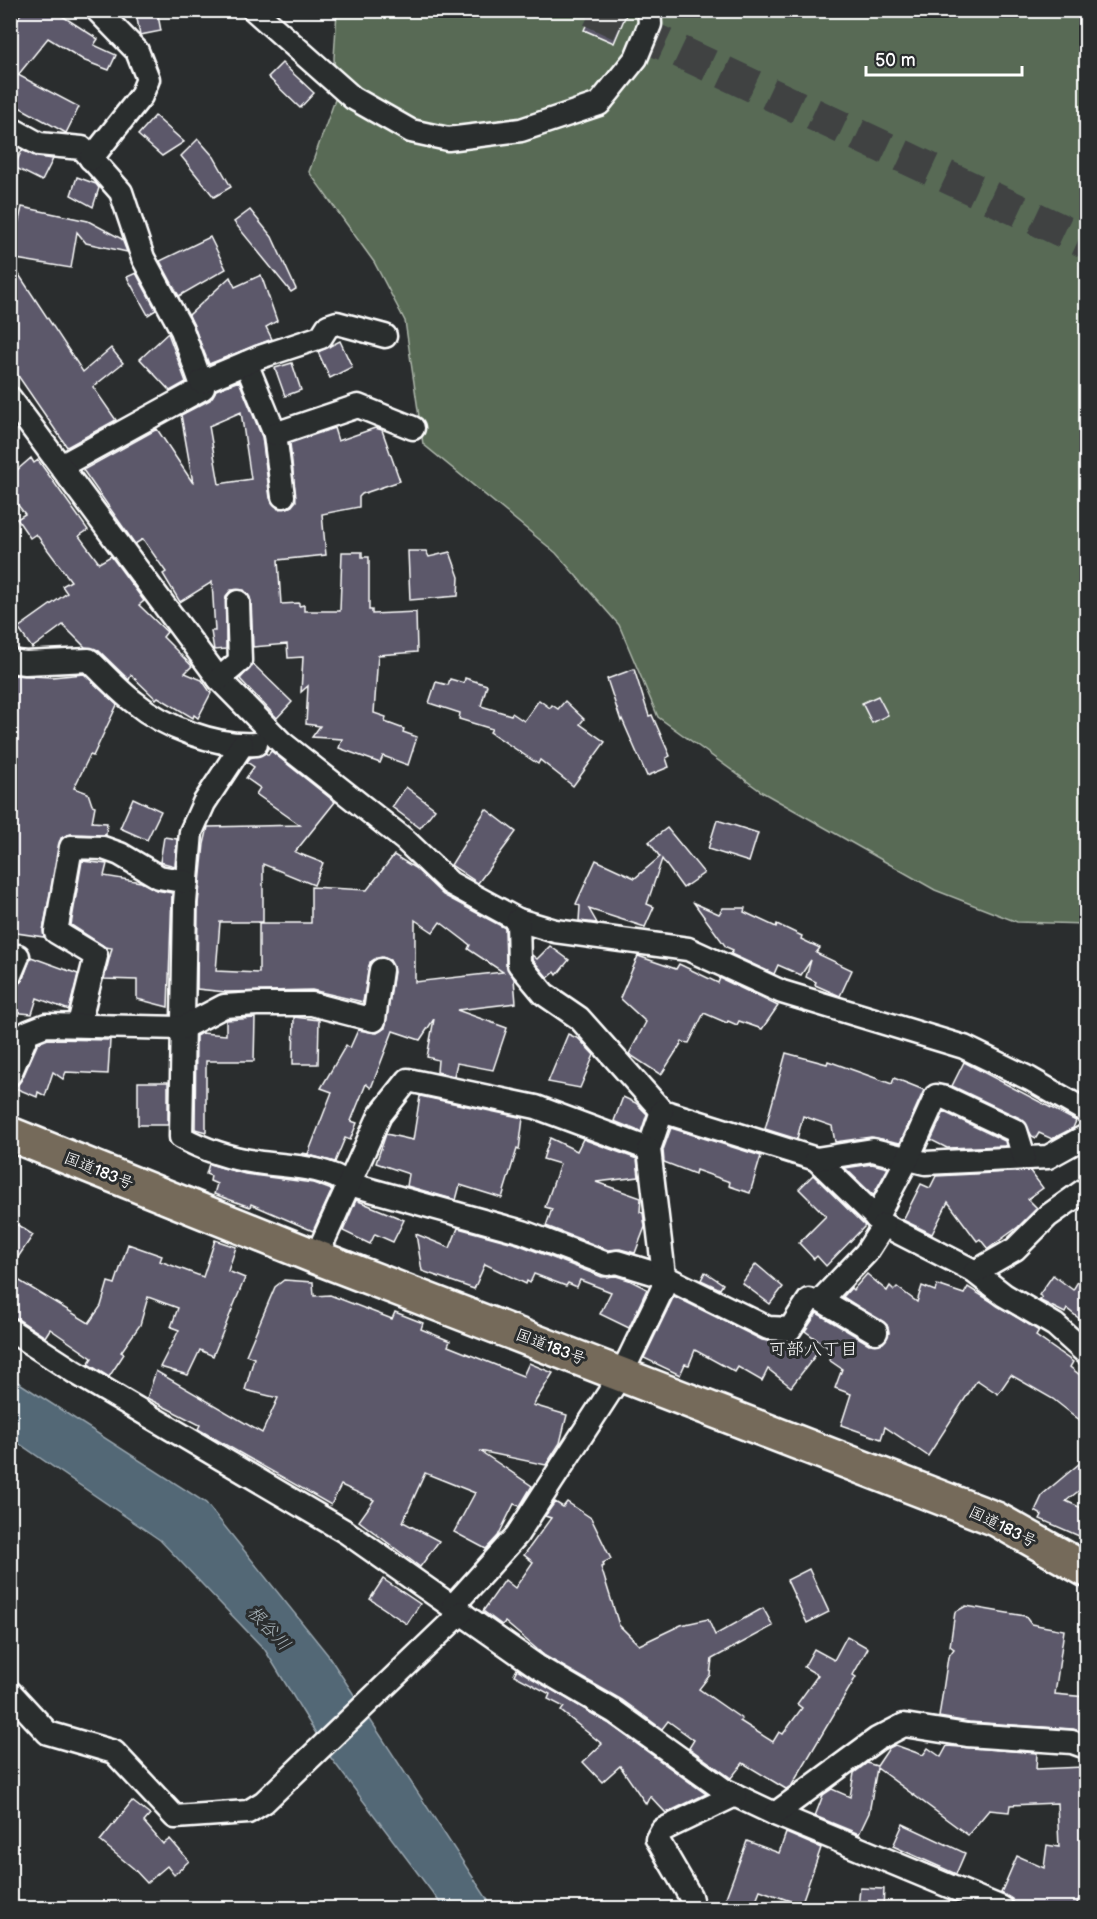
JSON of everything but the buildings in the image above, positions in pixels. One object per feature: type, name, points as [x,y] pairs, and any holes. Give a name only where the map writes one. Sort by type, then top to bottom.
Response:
[{"type":"highway","name":"国道183号","points":[[10,1134],[316,1257],[996,1519],[1086,1570]]},
{"type":"street","points":[[91,159],[141,96],[147,79],[137,51],[97,10]]},
{"type":"street","points":[[254,10],[353,98],[411,131],[448,139],[521,130],[599,104],[636,58],[650,24],[649,10]]},
{"type":"street","points":[[10,128],[39,144],[82,148],[121,192],[143,258],[182,330],[203,388],[61,466]]},
{"type":"street","points":[[201,382],[246,363],[321,337],[328,326],[337,323],[386,336]]},
{"type":"street","points":[[246,363],[275,434],[283,496]]},
{"type":"street","points":[[10,398],[219,679],[281,742],[405,840],[450,884],[518,920],[555,931],[688,949],[782,992],[964,1047],[1030,1079],[1086,1111]]},
{"type":"street","points":[[275,434],[358,406],[413,428]]},
{"type":"street","points":[[219,679],[240,660],[238,602]]},
{"type":"street","points":[[10,661],[25,663],[89,660],[133,702],[158,719],[204,736],[242,745],[281,742]]},
{"type":"street","points":[[242,745],[204,803],[191,832],[182,1028],[181,1137],[234,1157],[336,1175],[349,1184],[523,1232],[607,1264],[617,1262],[663,1276],[768,1328],[790,1329],[809,1300]]},
{"type":"street","points":[[79,1024],[96,956],[56,932],[71,847],[103,848],[120,854],[159,878],[187,882]]},
{"type":"street","points":[[518,920],[519,964],[544,994],[579,1018],[662,1111],[816,1159],[873,1150],[925,1163],[1048,1157],[1086,1136]]},
{"type":"street","points":[[10,1074],[19,1028],[46,1024],[79,1024],[182,1028],[224,1006],[257,1004],[312,1004],[374,1020],[381,970]]},
{"type":"street","points":[[316,1257],[380,1115],[408,1080],[536,1107],[649,1149]]},
{"type":"street","points":[[876,1332],[821,1300],[866,1253],[936,1096],[1016,1131],[1024,1157]]},
{"type":"street","points":[[10,1692],[48,1733],[114,1752],[175,1817],[248,1812],[264,1802],[412,1660],[457,1609],[517,1535],[622,1373],[663,1288],[649,1149],[662,1111]]},
{"type":"street","points":[[816,1159],[880,1222],[975,1272],[1004,1295],[1054,1325],[1086,1353]]},
{"type":"street","points":[[975,1272],[1015,1249],[1048,1216],[1086,1189]]},
{"type":"street","points":[[10,1330],[93,1383],[346,1532],[538,1667],[615,1712],[735,1795],[775,1815],[1002,1908]]},
{"type":"street","points":[[775,1815],[877,1740],[904,1725],[967,1735],[1072,1742],[1086,1747]]},
{"type":"street","points":[[693,1908],[690,1896],[657,1839],[662,1830],[735,1795]]},
{"type":"green space","points":[[337,11],[1086,11],[1086,924],[1017,922],[935,890],[762,792],[658,717],[619,625],[556,553],[423,444],[405,321],[374,262],[309,172],[336,97],[334,58]]},
{"type":"water","name":"根谷川","points":[[10,1377],[206,1503],[328,1655],[493,1908],[444,1908],[331,1758],[265,1650],[160,1540],[11,1438]]},
{"type":"tunnel","points":[[591,10],[1086,242]]},
{"type":"district","name":"可部八丁目","points":[[813,1349]]}]
